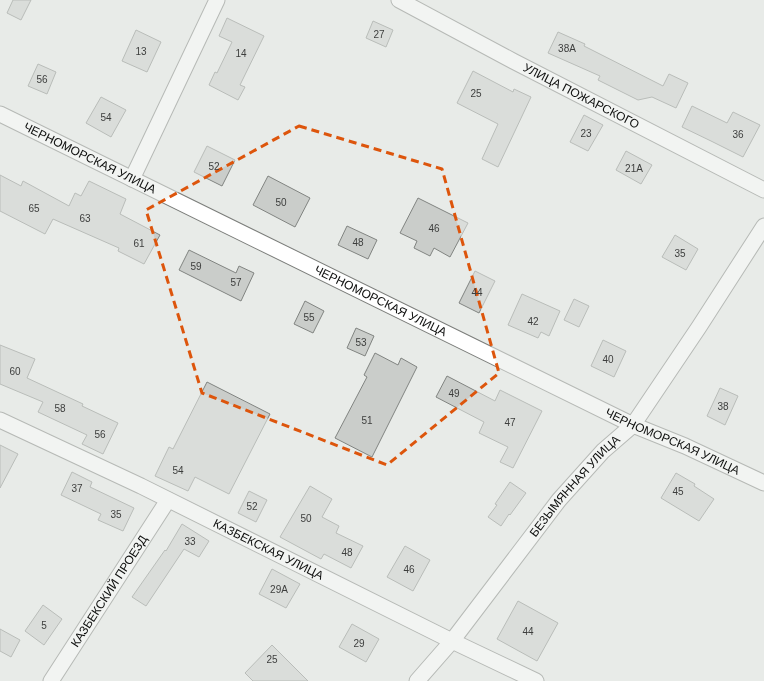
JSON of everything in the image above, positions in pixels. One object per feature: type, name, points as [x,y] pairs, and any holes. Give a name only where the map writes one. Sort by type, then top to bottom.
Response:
[{"type":"street","points":[[132,179],[216,0]]},
{"type":"street","name":"УЛИЦА ПОЖАРСКОГО","points":[[399,0],[513,61],[764,190]]},
{"type":"street","name":"ЧЕРНОМОРСКАЯ УЛИЦА","points":[[0,114],[633,425],[685,446],[764,483]]},
{"type":"street","name":"БЕЗЫМЯННАЯ УЛИЦА","points":[[417,681],[452,641],[559,500],[603,451],[633,425],[762,234]]},
{"type":"street","name":"КАЗБЕКСКАЯ УЛИЦА","points":[[0,420],[141,486],[452,641],[536,681]]},
{"type":"street","name":"КАЗБЕКСКИЙ ПРОЕЗД","points":[[51,681],[168,500]]},
{"type":"highlighted area","points":[[299,126],[442,169],[499,373],[387,465],[202,393],[146,210]]},
{"type":"building","points":[[13,0],[31,0],[21,20],[7,13]]},
{"type":"building","points":[[227,18],[264,36],[240,85],[245,87],[238,100],[209,85],[215,72],[217,73],[232,42],[219,36]]},
{"type":"building","points":[[373,21],[393,30],[386,47],[366,38]]},
{"type":"building","points":[[136,30],[161,42],[147,72],[122,61]]},
{"type":"building","points":[[558,32],[585,44],[584,46],[663,86],[669,74],[688,83],[676,108],[652,97],[638,100],[598,80],[600,76],[548,53]]},
{"type":"building","points":[[38,64],[56,72],[47,94],[28,86]]},
{"type":"building","points":[[473,71],[513,92],[514,89],[531,97],[498,167],[482,159],[498,124],[457,103]]},
{"type":"building","points":[[101,97],[126,110],[111,137],[86,123]]},
{"type":"building","points":[[692,106],[727,123],[733,112],[760,125],[743,157],[682,127]]},
{"type":"building","points":[[584,115],[603,125],[588,151],[570,142]]},
{"type":"building","points":[[207,146],[235,160],[222,186],[194,172]]},
{"type":"building","points":[[626,151],[652,165],[641,184],[616,170]]},
{"type":"building","points":[[0,175],[21,186],[23,181],[69,206],[75,193],[81,196],[89,181],[126,199],[120,214],[160,235],[144,264],[118,251],[119,248],[53,219],[45,234],[0,211]]},
{"type":"building","points":[[268,176],[310,198],[295,227],[253,205]]},
{"type":"building","points":[[418,198],[468,223],[450,257],[434,248],[430,256],[414,248],[417,241],[400,233]]},
{"type":"building","points":[[347,226],[377,240],[368,259],[338,245]]},
{"type":"building","points":[[675,235],[698,249],[686,270],[662,257]]},
{"type":"building","points":[[189,250],[236,273],[239,266],[254,273],[241,301],[179,270]]},
{"type":"building","points":[[475,271],[495,281],[479,313],[459,303]]},
{"type":"building","points":[[522,294],[560,311],[549,336],[541,332],[538,338],[508,325]]},
{"type":"building","points":[[574,299],[589,306],[579,327],[564,320]]},
{"type":"building","points":[[305,301],[324,311],[313,333],[294,324]]},
{"type":"building","points":[[356,328],[374,336],[365,356],[347,348]]},
{"type":"building","points":[[603,340],[626,351],[614,377],[591,366]]},
{"type":"building","points":[[0,345],[35,359],[27,378],[83,404],[82,406],[118,423],[103,454],[82,444],[87,435],[38,412],[43,402],[0,384]]},
{"type":"building","points":[[375,353],[398,365],[401,358],[417,367],[372,457],[335,438],[367,377],[364,375]]},
{"type":"building","points":[[447,376],[495,401],[500,390],[542,411],[513,468],[500,462],[508,447],[479,433],[484,422],[436,397]]},
{"type":"building","points":[[207,382],[270,414],[229,494],[195,477],[188,491],[155,476],[169,447],[173,449]]},
{"type":"building","points":[[720,388],[738,396],[725,425],[707,416]]},
{"type":"building","points":[[0,445],[18,454],[0,488]]},
{"type":"building","points":[[72,472],[92,482],[90,487],[134,508],[123,531],[98,520],[101,514],[61,495]]},
{"type":"building","points":[[676,473],[695,484],[694,486],[714,499],[699,521],[661,498]]},
{"type":"building","points":[[510,482],[526,493],[501,526],[488,517],[497,505],[495,504]]},
{"type":"building","points":[[310,486],[332,499],[322,517],[339,526],[336,533],[363,546],[351,568],[324,554],[321,559],[280,537]]},
{"type":"building","points":[[249,491],[267,500],[256,522],[238,513]]},
{"type":"building","points":[[182,524],[209,541],[199,557],[184,549],[146,606],[132,597],[165,550],[166,551]]},
{"type":"building","points":[[405,546],[430,560],[413,591],[387,577]]},
{"type":"building","points":[[272,569],[300,584],[286,608],[259,594]]},
{"type":"building","points":[[518,601],[558,623],[537,661],[497,639]]},
{"type":"building","points":[[43,605],[62,619],[44,645],[25,631]]},
{"type":"building","points":[[352,624],[379,639],[366,662],[339,647]]},
{"type":"building","points":[[0,629],[20,640],[11,657],[0,651]]},
{"type":"building","points":[[272,645],[308,681],[253,681],[245,673]]}]
